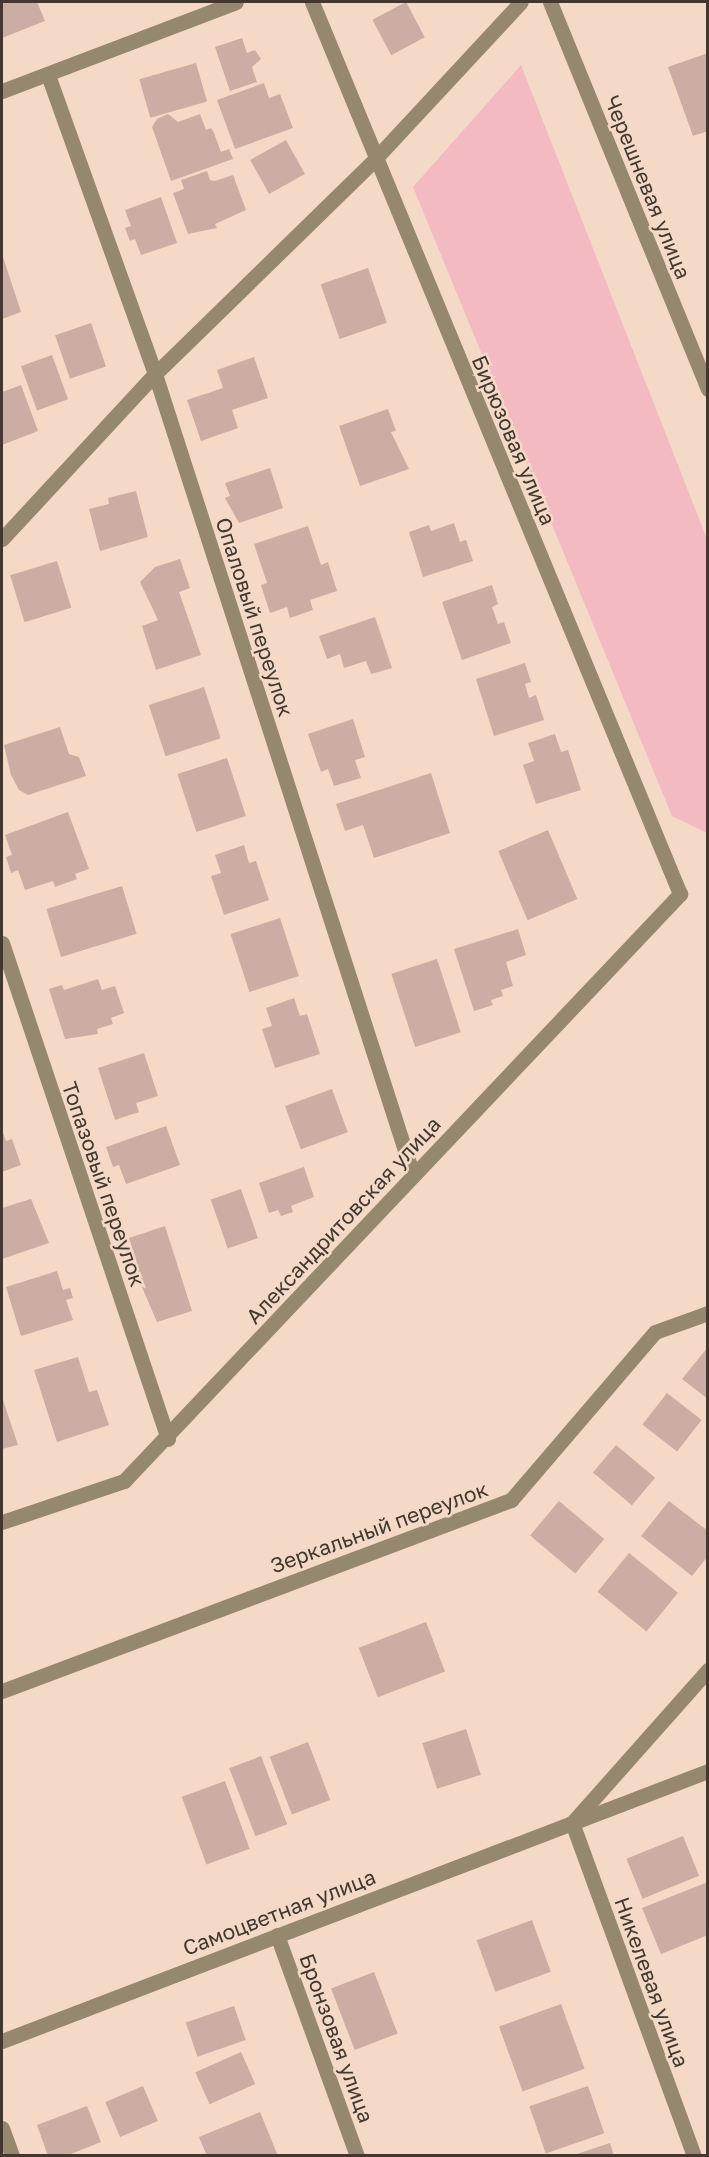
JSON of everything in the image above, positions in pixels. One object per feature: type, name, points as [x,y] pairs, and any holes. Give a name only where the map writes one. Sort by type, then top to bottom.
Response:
[{"type":"street","points":[[2,92],[236,2]]},
{"type":"street","name":"Бирюзовая улица","points":[[312,2],[680,894]]},
{"type":"street","points":[[2,539],[155,374],[375,159],[522,2]]},
{"type":"street","name":"Черешневая улица","points":[[550,2],[708,389]]},
{"type":"street","name":"Опаловый переулок","points":[[48,75],[155,374],[413,1176]]},
{"type":"street","name":"Александритовская улица","points":[[2,1522],[124,1481],[168,1438],[680,894]]},
{"type":"street","name":"Топазовый переулок","points":[[2,943],[168,1438]]},
{"type":"street","name":"Зеркальный переулок","points":[[2,1690],[511,1500],[655,1332],[708,1313]]},
{"type":"street","name":"Самоцветная улица","points":[[572,1823],[708,1670]]},
{"type":"street","name":"Самоцветная улица","points":[[2,2041],[708,1771]]},
{"type":"street","name":"Никелевая улица","points":[[572,1823],[693,2156]]},
{"type":"street","name":"Бронзовая улица","points":[[277,1935],[357,2156]]},
{"type":"street","points":[[2,2128],[12,2156]]},
{"type":"shaded area","points":[[521,65],[707,539],[707,833],[672,816],[413,187]]},
{"type":"building","points":[[2,2],[37,2],[45,21],[2,38]]},
{"type":"building","points":[[406,2],[425,37],[391,55],[372,20]]},
{"type":"building","points":[[242,38],[247,53],[255,50],[261,59],[252,67],[257,82],[230,91],[215,47]]},
{"type":"building","points":[[708,53],[708,131],[693,136],[668,67]]},
{"type":"building","points":[[196,63],[207,101],[150,118],[139,79]]},
{"type":"building","points":[[264,83],[269,98],[280,94],[293,128],[235,149],[217,100]]},
{"type":"building","points":[[168,114],[178,122],[200,114],[206,130],[211,128],[214,133],[221,152],[229,149],[233,159],[171,181],[152,127],[157,119]]},
{"type":"building","points":[[286,140],[305,174],[269,194],[250,160]]},
{"type":"building","points":[[207,171],[210,180],[215,181],[233,175],[246,210],[215,224],[217,228],[188,234],[173,193],[184,189],[181,180]]},
{"type":"building","points":[[161,197],[177,243],[141,255],[135,239],[130,241],[125,228],[131,226],[125,210]]},
{"type":"building","points":[[2,254],[21,312],[2,319]]},
{"type":"building","points":[[368,268],[387,323],[340,339],[321,284]]},
{"type":"building","points":[[91,323],[106,366],[70,379],[55,335]]},
{"type":"building","points":[[52,355],[68,399],[37,410],[21,366]]},
{"type":"building","points":[[254,357],[268,398],[232,410],[238,428],[201,441],[187,400],[223,388],[217,370]]},
{"type":"building","points":[[21,385],[38,431],[2,445],[2,392]]},
{"type":"building","points":[[388,409],[396,431],[391,432],[409,469],[360,486],[339,426]]},
{"type":"building","points":[[270,468],[283,508],[239,523],[225,498],[230,496],[225,483]]},
{"type":"building","points":[[136,491],[148,537],[100,551],[89,509],[109,504],[108,498]]},
{"type":"building","points":[[454,523],[460,542],[466,540],[473,561],[423,577],[409,532],[429,525],[431,531]]},
{"type":"building","points":[[308,526],[321,565],[328,562],[337,591],[310,600],[313,610],[290,618],[287,607],[270,613],[261,585],[267,583],[254,544]]},
{"type":"building","points":[[180,559],[190,588],[179,592],[201,655],[156,670],[142,626],[158,620],[140,582],[155,567]]},
{"type":"building","points":[[57,561],[71,608],[24,622],[10,575]]},
{"type":"building","points":[[492,585],[498,604],[492,607],[498,624],[504,622],[511,643],[462,660],[442,602]]},
{"type":"building","points":[[375,617],[392,668],[371,674],[366,661],[344,668],[340,654],[327,659],[319,636]]},
{"type":"building","points":[[525,663],[531,682],[525,684],[529,698],[536,695],[544,720],[494,736],[476,679]]},
{"type":"building","points":[[204,687],[221,738],[166,756],[149,705]]},
{"type":"building","points":[[353,719],[365,757],[355,760],[361,778],[334,786],[328,769],[321,772],[308,734]]},
{"type":"building","points":[[60,727],[69,754],[79,757],[86,776],[28,795],[19,790],[11,775],[4,745]]},
{"type":"building","points":[[555,734],[561,752],[568,750],[581,790],[536,804],[523,765],[534,761],[528,743]]},
{"type":"building","points":[[227,758],[246,816],[196,832],[178,774]]},
{"type":"building","points":[[431,773],[450,833],[374,858],[363,825],[345,831],[336,804]]},
{"type":"building","points":[[68,812],[89,869],[75,874],[77,879],[55,887],[53,881],[25,890],[18,870],[11,873],[6,857],[12,855],[5,835]]},
{"type":"building","points":[[548,830],[577,899],[528,920],[498,851]]},
{"type":"building","points":[[244,845],[249,863],[256,861],[269,900],[224,915],[211,876],[221,873],[215,855]]},
{"type":"building","points":[[122,886],[137,934],[61,957],[46,909]]},
{"type":"building","points":[[280,918],[299,976],[249,992],[231,934]]},
{"type":"building","points":[[518,929],[526,955],[506,962],[513,986],[501,990],[503,996],[491,1000],[493,1005],[474,1011],[454,949]]},
{"type":"building","points":[[437,959],[461,1032],[415,1047],[391,974]]},
{"type":"building","points":[[98,979],[102,990],[115,986],[124,1013],[111,1018],[113,1024],[97,1029],[98,1034],[65,1039],[49,989],[62,985],[64,990]]},
{"type":"building","points":[[294,998],[300,1016],[307,1014],[320,1054],[275,1068],[262,1029],[272,1026],[266,1008]]},
{"type":"building","points":[[144,1053],[158,1096],[136,1103],[139,1112],[115,1120],[98,1068]]},
{"type":"building","points":[[332,1089],[348,1132],[301,1149],[285,1106]]},
{"type":"building","points":[[166,1126],[180,1165],[126,1184],[119,1165],[113,1167],[106,1147]]},
{"type":"building","points":[[2,1130],[6,1141],[12,1139],[21,1165],[2,1172]]},
{"type":"building","points":[[304,1167],[314,1197],[291,1206],[293,1212],[281,1216],[278,1210],[269,1213],[259,1183]]},
{"type":"building","points":[[241,1189],[258,1238],[228,1249],[211,1199]]},
{"type":"building","points":[[31,1199],[49,1243],[2,1259],[2,1208]]},
{"type":"building","points":[[165,1226],[192,1311],[157,1322],[135,1271],[138,1267],[129,1238]]},
{"type":"building","points":[[57,1271],[63,1290],[70,1288],[73,1298],[66,1300],[73,1320],[21,1336],[6,1287]]},
{"type":"building","points":[[708,1347],[708,1399],[682,1379]]},
{"type":"building","points":[[78,1357],[89,1392],[97,1390],[109,1425],[57,1442],[34,1370]]},
{"type":"building","points":[[667,1393],[702,1420],[677,1452],[642,1425]]},
{"type":"building","points":[[2,1397],[18,1445],[2,1449]]},
{"type":"building","points":[[616,1445],[655,1478],[632,1505],[593,1473]]},
{"type":"building","points":[[559,1501],[604,1539],[575,1573],[530,1535]]},
{"type":"building","points":[[669,1501],[708,1531],[708,1556],[692,1576],[641,1536]]},
{"type":"building","points":[[629,1553],[678,1593],[646,1632],[598,1592]]},
{"type":"building","points":[[426,1622],[445,1671],[378,1697],[359,1648]]},
{"type":"building","points":[[466,1729],[481,1775],[437,1789],[422,1743]]},
{"type":"building","points":[[308,1742],[330,1800],[292,1815],[270,1757]]},
{"type":"building","points":[[261,1756],[287,1824],[255,1836],[229,1768]]},
{"type":"building","points":[[225,1781],[250,1849],[206,1864],[182,1797]]},
{"type":"building","points":[[683,1836],[699,1876],[643,1899],[626,1859]]},
{"type":"building","points":[[708,1882],[708,1935],[661,1954],[642,1908]]},
{"type":"building","points":[[532,1920],[551,1972],[495,1992],[477,1940]]},
{"type":"building","points":[[374,1972],[398,2034],[355,2050],[331,1988]]},
{"type":"building","points":[[561,2004],[585,2069],[523,2091],[499,2027]]},
{"type":"building","points":[[234,2006],[246,2040],[197,2057],[186,2023]]},
{"type":"building","points":[[241,2052],[255,2084],[210,2104],[195,2072]]},
{"type":"building","points":[[143,2086],[158,2121],[120,2137],[105,2102]]},
{"type":"building","points":[[588,2086],[604,2133],[546,2153],[529,2106]]},
{"type":"building","points":[[87,2106],[101,2142],[66,2156],[48,2156],[37,2125]]},
{"type":"building","points":[[260,2112],[278,2156],[207,2156],[199,2137]]},
{"type":"building","points":[[610,2143],[614,2156],[574,2155]]}]
